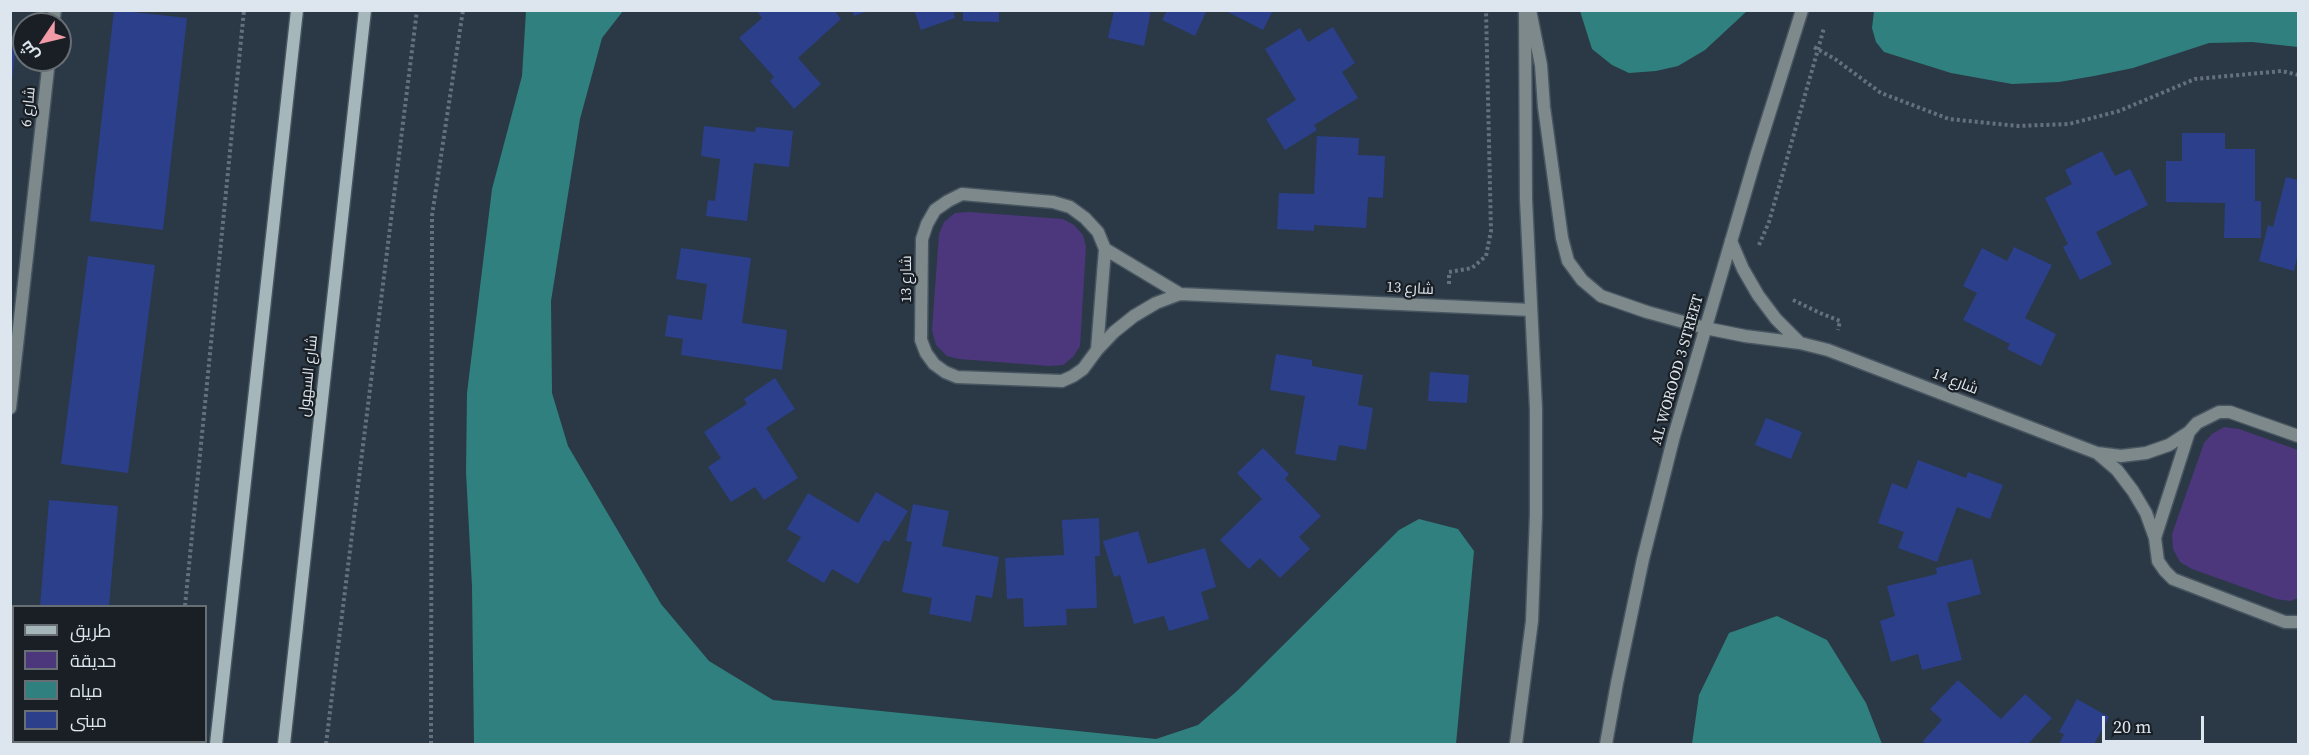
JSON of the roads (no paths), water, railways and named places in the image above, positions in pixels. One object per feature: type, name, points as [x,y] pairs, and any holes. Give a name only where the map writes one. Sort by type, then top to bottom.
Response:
[{"type":"main road","points":[[216,744],[297,10]]},
{"type":"main road","name":"شارع السهول","points":[[284,744],[365,10]]},
{"type":"street","points":[[1516,744],[1532,621],[1536,421],[1526,199],[1525,10]]},
{"type":"street","name":"شارع 14","points":[[1530,10],[1541,64],[1544,107],[1562,238],[1568,261],[1582,280],[1601,296],[1705,328],[1800,343],[1828,350],[2097,453],[2121,456],[2146,453],[2169,445],[2208,416],[2219,412],[2230,412],[2298,435]]},
{"type":"street","name":"AL WOROOD 3 STREET","points":[[1606,744],[1644,559],[1674,436],[1802,10]]},
{"type":"street","name":"شارع 6","points":[[10,408],[48,72]]},
{"type":"street","name":"شارع 13","points":[[1180,294],[1105,249],[1098,232],[1085,218],[1070,207],[1053,202],[963,194],[935,210],[922,239],[921,340],[934,364],[957,377],[1062,381],[1083,369],[1114,332],[1134,316],[1156,303],[1180,294],[1532,310]]},
{"type":"street","points":[[1731,241],[1758,295],[1776,319],[1800,343]]},
{"type":"street","points":[[1097,350],[1105,249]]},
{"type":"street","points":[[2155,538],[2189,432]]},
{"type":"street","name":"شارع 14","points":[[2097,453],[2117,470],[2133,490],[2146,513],[2155,538],[2158,561],[2173,579],[2285,622],[2298,622]]},
{"type":"water","points":[[1580,10],[1747,11],[1705,50],[1678,66],[1656,71],[1629,73],[1612,65],[1592,49]]},
{"type":"water","points":[[526,11],[623,11],[602,38],[580,119],[551,301],[552,393],[568,446],[661,604],[709,661],[773,700],[1156,739],[1198,725],[1237,691],[1399,530],[1419,519],[1458,529],[1474,551],[1456,744],[474,744],[472,586],[466,472],[467,393],[492,189],[522,76]]},
{"type":"water","points":[[1874,11],[2298,11],[2298,47],[2252,42],[2209,43],[2133,68],[2059,82],[2012,84],[1951,73],[1884,52],[1876,42],[1872,28]]},
{"type":"water","points":[[1777,616],[1827,640],[1866,703],[1882,744],[1692,744],[1699,695],[1729,633]]}]
